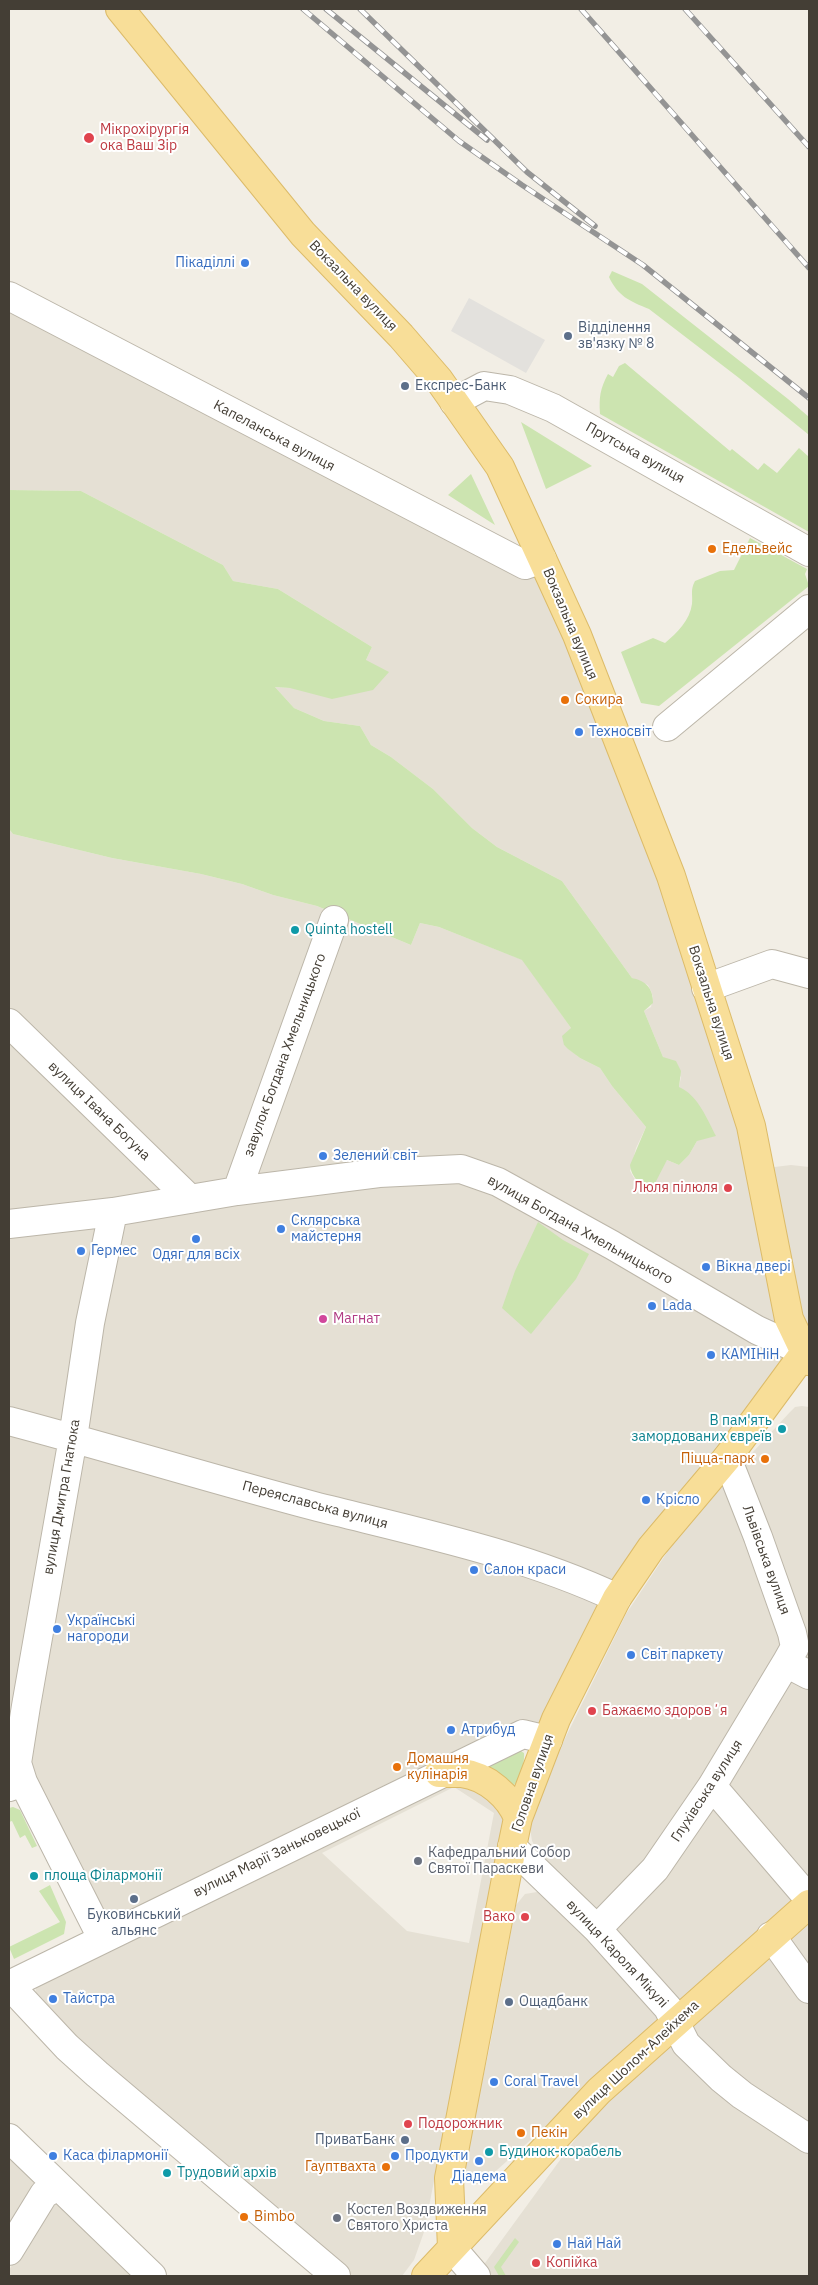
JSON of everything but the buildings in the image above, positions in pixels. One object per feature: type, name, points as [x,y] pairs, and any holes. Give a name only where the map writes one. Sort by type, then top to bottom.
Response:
[{"type":"main road","name":"Вокзальна вулиця","points":[[120,9],[303,234],[439,380],[500,467],[577,635],[671,876],[751,1126],[790,1319],[807,1356]]},
{"type":"main road","name":"Головна вулиця","points":[[452,2248],[449,2178],[512,1847],[518,1818],[556,1718],[617,1598],[651,1548],[727,1458],[807,1356]]},
{"type":"main road","points":[[439,1773],[462,1773],[486,1782],[504,1796],[518,1818]]},
{"type":"main road","name":"вулиця Шолом-Алейхема","points":[[452,2248],[599,2091],[809,1904]]},
{"type":"main road","points":[[426,2276],[452,2248]]},
{"type":"street","name":"Капеланська вулиця","points":[[9,296],[525,566],[542,558]]},
{"type":"street","name":"Прутська вулиця","points":[[454,402],[484,386],[510,390],[553,408],[809,552]]},
{"type":"street","points":[[667,727],[809,609]]},
{"type":"street","name":"завулок Богдана Хмельницького","points":[[237,1190],[334,920]]},
{"type":"street","points":[[706,988],[772,964],[809,974]]},
{"type":"street","name":"вулиця Івана Богуна","points":[[9,1023],[190,1199]]},
{"type":"street","name":"вулиця Богдана Хмельницького","points":[[112,1212],[237,1190],[379,1173],[461,1169],[498,1182],[612,1245],[757,1330],[807,1356]]},
{"type":"street","points":[[9,1224],[112,1212]]},
{"type":"street","name":"вулиця Дмитра Гнатюка","points":[[16,1784],[23,1725],[73,1438],[90,1323],[112,1212]]},
{"type":"street","name":"Переяславська вулиця","points":[[9,1421],[300,1502],[522,1560],[574,1578],[617,1598]]},
{"type":"street","name":"Львівська вулиця","points":[[727,1458],[758,1537],[792,1633],[798,1669]]},
{"type":"street","name":"Глухівська вулиця","points":[[597,1928],[656,1869],[712,1786],[798,1669]]},
{"type":"street","name":"вулиця Марії Заньковецької","points":[[9,1985],[439,1773],[524,1734],[548,1740]]},
{"type":"street","points":[[16,1784],[102,1938]]},
{"type":"street","points":[[712,1786],[809,1899]]},
{"type":"street","name":"вулиця Кароля Мікулі","points":[[512,1847],[597,1928],[668,2008],[686,2044],[721,2078],[742,2095],[809,2139]]},
{"type":"street","points":[[771,1936],[809,1989]]},
{"type":"street","points":[[9,1985],[67,2046],[97,2074],[336,2276]]},
{"type":"street","points":[[9,2138],[152,2276]]},
{"type":"street","points":[[9,2251],[44,2194],[58,2186]]},
{"type":"street","points":[[452,2248],[476,2276]]},
{"type":"shaded area","points":[[469,298],[545,340],[526,373],[451,331]]},
{"type":"shaded area","points":[[9,307],[540,562],[623,758],[758,1169],[791,1165],[809,1167],[809,1367],[650,1549],[555,1718],[101,1938],[24,1781],[114,1213],[9,1225],[9,829],[13,834],[112,858],[201,874],[242,884],[273,895],[317,906],[411,945],[420,923],[439,927],[523,960],[571,1028],[564,1045],[580,1058],[600,1068],[612,1086],[646,1127],[636,1148],[630,1171],[634,1178],[645,1188],[667,1160],[679,1165],[689,1155],[697,1141],[679,1087],[681,1077],[663,1057],[644,1011],[651,1007],[653,997],[648,985],[632,978],[562,881],[497,847],[472,828],[433,789],[391,757],[371,745],[360,726],[324,721],[294,708],[275,687],[290,688],[366,660],[372,647],[278,589],[233,581],[223,565],[81,491],[9,490]]},
{"type":"shaded area","points":[[95,1225],[102,1233],[64,1426],[9,1411],[9,1236]]},
{"type":"shaded area","points":[[795,1407],[809,1407],[809,1887],[681,2006],[592,1907],[543,1861],[532,1841],[530,1828],[553,1763],[626,1614],[668,1551],[720,1488],[724,1487],[741,1465]]},
{"type":"shaded area","points":[[9,1429],[67,1444],[9,1777]]},
{"type":"shaded area","points":[[457,1780],[500,1807],[505,1818],[424,2232],[414,2260],[402,2276],[347,2276],[82,2048],[35,1999],[38,1984]],"holes":[[[454,1787],[494,1813],[469,1943],[407,1931],[322,1853]]]},
{"type":"shaded area","points":[[543,1891],[664,2014],[619,2061],[488,2178],[479,2184],[470,2183],[465,2176],[464,2166],[489,2050],[516,1905],[525,1894]]},
{"type":"shaded area","points":[[809,1903],[809,2276],[491,2276],[484,2266],[485,2263],[606,2097],[674,2023]]},
{"type":"shaded area","points":[[9,2147],[41,2179],[9,2236]]},
{"type":"shaded area","points":[[65,2202],[144,2276],[9,2276],[9,2270],[50,2205]]},
{"type":"green space","points":[[612,271],[642,284],[788,399],[809,417],[809,435],[649,309],[620,293],[609,277]]},
{"type":"green space","points":[[625,363],[730,451],[732,449],[758,470],[764,463],[777,473],[799,448],[809,457],[809,532],[600,414],[601,393],[605,379],[608,374],[613,377],[619,366]]},
{"type":"green space","points":[[521,422],[592,466],[546,489]]},
{"type":"green space","points":[[471,474],[495,525],[448,495]]},
{"type":"green space","points":[[9,490],[81,491],[223,565],[233,581],[278,589],[372,647],[366,660],[389,672],[373,690],[332,699],[290,688],[275,687],[294,708],[324,721],[360,726],[371,745],[391,757],[433,789],[472,828],[497,847],[562,881],[632,978],[645,983],[650,989],[653,1003],[644,1011],[663,1057],[676,1061],[681,1071],[679,1087],[697,1102],[716,1136],[697,1141],[689,1155],[679,1165],[667,1160],[652,1189],[640,1184],[632,1174],[630,1165],[646,1127],[612,1086],[600,1068],[580,1058],[564,1045],[562,1036],[571,1028],[522,960],[439,927],[420,923],[411,945],[317,906],[273,895],[242,884],[201,874],[112,858],[13,834],[9,829]]},
{"type":"green space","points":[[750,538],[807,569],[805,574],[809,586],[659,706],[641,703],[621,652],[653,638],[665,643],[670,639],[689,615],[695,581],[720,571],[734,570]]},
{"type":"green space","points":[[538,1222],[563,1240],[589,1254],[576,1279],[531,1334],[502,1308],[515,1271]]},
{"type":"green space","points":[[519,1750],[524,1753],[523,1766],[520,1776],[512,1787],[486,1766]]},
{"type":"green space","points":[[13,1807],[20,1810],[37,1846],[32,1848],[25,1835],[20,1838],[12,1821],[9,1822],[9,1808]]},
{"type":"green space","points":[[50,1885],[66,1922],[64,1934],[14,1959],[9,1947],[60,1922],[39,1891]]},
{"type":"green space","points":[[515,2238],[519,2242],[501,2267],[506,2276],[499,2276],[494,2267]]},
{"type":"railway","points":[[303,9],[459,141],[643,265],[809,398]]},
{"type":"railway","points":[[326,9],[487,140]]},
{"type":"railway","points":[[360,9],[527,172],[595,226]]},
{"type":"railway","points":[[581,9],[809,268]]},
{"type":"railway","points":[[685,9],[809,147]]},
{"type":"place","name":"Мікрохірургія ока Ваш Зір","points":[[89,138]]},
{"type":"place","name":"Пікаділлі","points":[[245,263]]},
{"type":"place","name":"Відділення зв'язку № 8","points":[[568,336]]},
{"type":"place","name":"Eкспрес-Банк","points":[[405,386]]},
{"type":"place","name":"Едельвейс","points":[[712,549]]},
{"type":"place","name":"Сокира","points":[[565,700]]},
{"type":"place","name":"Техносвіт","points":[[579,732]]},
{"type":"place","name":"Quinta hostell","points":[[295,930]]},
{"type":"place","name":"Зелений світ","points":[[323,1156]]},
{"type":"place","name":"Люля пілюля","points":[[728,1188]]},
{"type":"place","name":"Склярська майстерня","points":[[281,1229]]},
{"type":"place","name":"Одяг для всіх","points":[[196,1239]]},
{"type":"place","name":"Гермес","points":[[81,1251]]},
{"type":"place","name":"Вікна двері","points":[[706,1267]]},
{"type":"place","name":"Lada","points":[[652,1306]]},
{"type":"place","name":"Магнат","points":[[323,1319]]},
{"type":"place","name":"КАМІНіН","points":[[711,1355]]},
{"type":"place","name":"В пам'ять замордованих євреїв","points":[[782,1429]]},
{"type":"place","name":"Піцца-парк","points":[[765,1459]]},
{"type":"place","name":"Крісло","points":[[646,1500]]},
{"type":"place","name":"Салон краси","points":[[474,1570]]},
{"type":"place","name":"Українські нагороди","points":[[57,1629]]},
{"type":"place","name":"Світ паркету","points":[[631,1655]]},
{"type":"place","name":"Бажаємо здоровʼя","points":[[592,1711]]},
{"type":"place","name":"Атрибуд","points":[[451,1730]]},
{"type":"place","name":"Домашня кулінарія","points":[[397,1767]]},
{"type":"place","name":"Кафедральний Собор Святої Параскеви","points":[[418,1861]]},
{"type":"place","name":"площа Філармонії","points":[[34,1876]]},
{"type":"place","name":"Буковинський альянс","points":[[134,1899]]},
{"type":"place","name":"Вако","points":[[525,1917]]},
{"type":"place","name":"Тайстра","points":[[53,1999]]},
{"type":"place","name":"Ощадбанк","points":[[509,2002]]},
{"type":"place","name":"Coral Travel","points":[[494,2082]]},
{"type":"place","name":"Подорожник","points":[[408,2124]]},
{"type":"place","name":"Пекін","points":[[521,2133]]},
{"type":"place","name":"ПриватБанк","points":[[405,2140]]},
{"type":"place","name":"Будинок-корабель","points":[[489,2152]]},
{"type":"place","name":"Каса філармонії","points":[[53,2156]]},
{"type":"place","name":"Продукти","points":[[395,2156]]},
{"type":"place","name":"Діадема","points":[[479,2161]]},
{"type":"place","name":"Гауптвахта","points":[[386,2167]]},
{"type":"place","name":"Трудовий архів","points":[[167,2173]]},
{"type":"place","name":"Bimbo","points":[[244,2217]]},
{"type":"place","name":"Костел Воздвиження Святого Христа","points":[[337,2218]]},
{"type":"place","name":"Най Най","points":[[557,2244]]},
{"type":"place","name":"Копійка","points":[[536,2263]]}]
